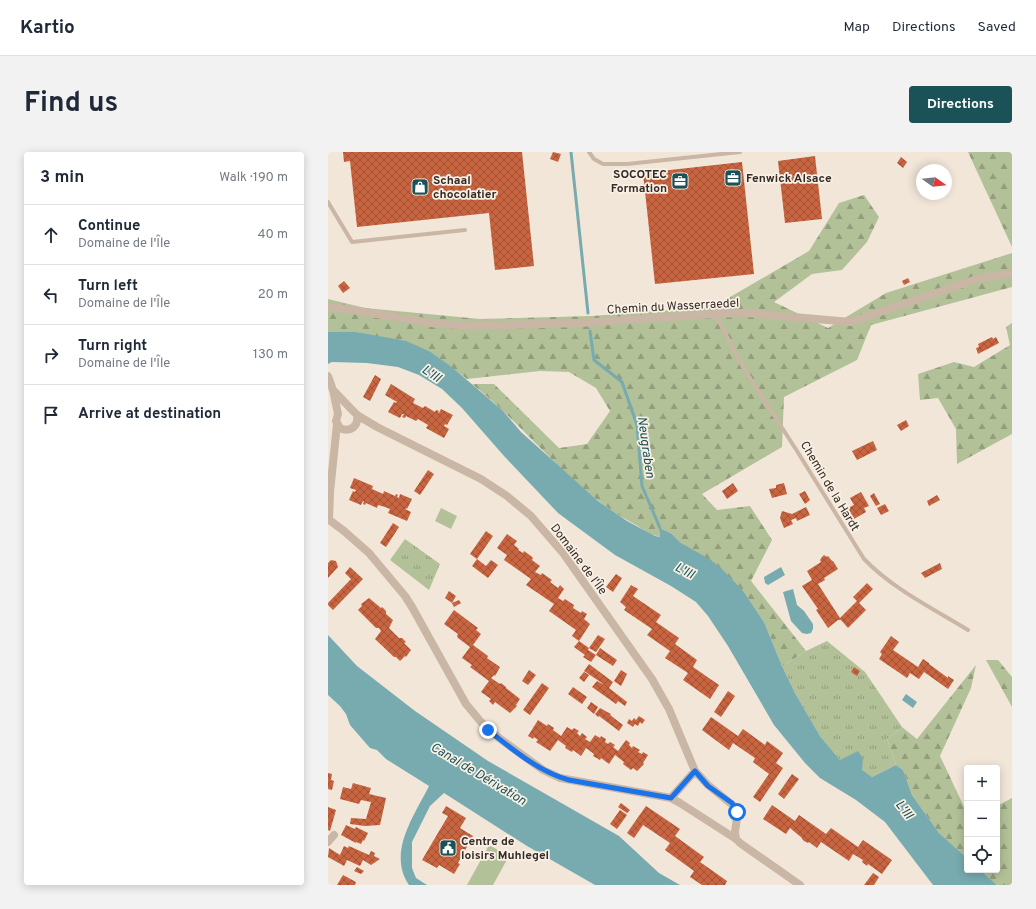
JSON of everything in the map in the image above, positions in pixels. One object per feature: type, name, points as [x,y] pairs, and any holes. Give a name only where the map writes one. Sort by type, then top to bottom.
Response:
[{"type":"street","name":"Chemin du Wasserraedel","points":[[328,307],[438,324],[478,326],[580,323],[746,313],[851,322],[977,279],[1012,273]]},
{"type":"street","name":"Domaine de l'Île","points":[[328,376],[333,390],[338,414]]},
{"type":"street","name":"Domaine de l'Île","points":[[333,390],[349,409],[354,411],[357,415],[377,427],[480,479],[507,496],[531,516],[563,553],[652,679],[669,709],[695,771],[708,786],[735,807],[737,818],[735,832],[736,839]]},
{"type":"street","points":[[349,409],[341,410],[336,417],[337,424],[330,492],[329,520],[369,553],[396,584],[412,607],[466,704],[488,730],[543,770],[560,778],[671,798],[680,802],[736,839],[800,885]]},
{"type":"street","points":[[335,449],[347,430],[355,426],[357,415]]},
{"type":"street","points":[[337,424],[340,428],[347,430]]},
{"type":"street","name":"Domaine de l'Île","points":[[355,426],[366,425],[377,427]]},
{"type":"street","points":[[671,798],[695,771]]},
{"type":"street","points":[[328,842],[334,835]]},
{"type":"lane","points":[[589,152],[594,160],[603,164],[627,164],[740,152]]},
{"type":"lane","points":[[328,202],[352,242],[465,230]]},
{"type":"lane","name":"Chemin de la Hardt","points":[[716,314],[743,367],[798,451],[864,559],[879,574],[896,587],[968,630]]},
{"type":"green space","points":[[968,152],[1012,152],[1012,247]]},
{"type":"green space","points":[[864,195],[879,217],[867,242],[842,270],[812,274],[774,302],[828,328],[886,293],[1012,253],[1012,287],[871,325],[857,360],[784,397],[782,447],[702,494],[717,510],[750,506],[772,540],[751,581],[806,651],[782,666],[764,622],[744,592],[681,543],[672,534],[660,528],[660,537],[651,534],[599,502],[566,473],[500,408],[472,384],[494,384],[559,448],[587,444],[610,411],[596,388],[569,372],[540,371],[467,379],[431,352],[356,332],[328,332],[328,299],[365,308],[480,319],[592,316],[713,307],[809,251],[839,203]]},
{"type":"green space","points":[[1012,323],[1012,434],[957,464],[956,429],[938,398],[920,400],[918,374],[954,362],[974,367],[1010,345],[1006,327]]},
{"type":"green space","points":[[441,508],[457,516],[451,529],[435,521]]},
{"type":"green space","points":[[405,539],[440,564],[429,590],[390,560]]},
{"type":"green space","points":[[827,641],[865,672],[902,727],[887,739],[896,765],[872,777],[861,770],[863,759],[840,760],[820,736],[795,693],[782,666],[806,651]]},
{"type":"green space","points":[[986,660],[998,660],[1012,677],[1012,707]]},
{"type":"green space","points":[[976,665],[971,688],[940,756],[964,807],[964,855],[939,833],[912,795],[903,770],[896,765],[887,739],[902,727],[917,739]]},
{"type":"green space","points":[[1012,798],[1012,885],[997,885],[983,873],[1000,873],[1000,804]]},
{"type":"green space","points":[[489,845],[509,856],[493,885],[467,885]]},
{"type":"water","name":"L'Ill","points":[[328,332],[356,332],[406,341],[431,352],[453,368],[503,411],[521,432],[598,501],[627,521],[655,536],[660,537],[660,528],[672,534],[681,543],[711,560],[744,592],[764,622],[795,693],[820,736],[840,760],[858,751],[863,759],[862,770],[872,777],[896,765],[903,770],[912,795],[939,833],[964,855],[964,873],[983,873],[997,885],[933,885],[885,822],[856,800],[820,778],[805,763],[774,725],[728,646],[708,616],[696,602],[671,586],[615,555],[558,513],[504,456],[462,408],[442,389],[419,375],[398,367],[367,363],[332,362],[328,364]]},
{"type":"water","points":[[781,567],[785,575],[768,585],[765,583],[764,577]]},
{"type":"water","points":[[793,589],[797,605],[804,611],[813,624],[811,633],[802,633],[791,621],[783,592]]},
{"type":"water","name":"Canal de Dérivation","points":[[328,635],[357,666],[415,711],[488,761],[619,836],[659,873],[680,885],[595,885],[527,846],[444,793],[430,806],[412,842],[412,868],[416,878],[427,885],[409,885],[403,873],[401,860],[402,848],[410,822],[429,786],[386,759],[377,750],[370,748],[350,725],[346,714],[340,706],[328,695]]},
{"type":"water","points":[[906,694],[917,702],[913,708],[902,700]]},
{"type":"building","name":"Schaal chocolatier","points":[[343,152],[522,152],[534,266],[495,270],[489,213],[357,227],[350,161],[344,162]]},
{"type":"building","points":[[553,152],[561,154],[558,162],[550,159]]},
{"type":"building","points":[[815,156],[822,219],[785,223],[778,161]]},
{"type":"building","points":[[901,157],[907,162],[903,168],[897,163]]},
{"type":"building","points":[[742,162],[754,274],[655,284],[643,173]]},
{"type":"building","points":[[908,278],[910,282],[904,285],[902,281]]},
{"type":"building","points":[[344,281],[350,288],[343,293],[338,286]]},
{"type":"building","points":[[992,337],[993,339],[996,337],[999,343],[978,354],[976,348],[979,347],[978,344]]},
{"type":"building","points":[[375,375],[381,379],[370,401],[363,397]]},
{"type":"building","points":[[391,384],[415,399],[413,403],[423,408],[425,406],[435,412],[436,410],[439,411],[438,413],[441,409],[453,415],[447,425],[445,424],[444,426],[449,429],[444,438],[426,428],[428,425],[418,419],[416,421],[406,416],[405,418],[402,417],[404,414],[402,414],[400,418],[388,412],[394,402],[397,402],[385,395]]},
{"type":"building","points":[[906,420],[909,426],[901,431],[897,425]]},
{"type":"building","points":[[873,441],[877,450],[857,460],[852,451]]},
{"type":"building","points":[[428,470],[434,474],[420,495],[414,491]]},
{"type":"building","points":[[354,478],[373,486],[372,489],[383,494],[384,491],[395,496],[396,494],[399,498],[400,494],[412,499],[407,509],[405,509],[411,512],[407,521],[388,513],[390,509],[385,507],[378,505],[377,508],[366,503],[365,505],[363,504],[364,501],[361,505],[349,500],[353,491],[355,492],[356,490],[350,488]]},
{"type":"building","points":[[733,483],[738,491],[727,499],[722,491]]},
{"type":"building","points":[[784,483],[787,494],[772,498],[769,489],[776,488],[776,485]]},
{"type":"building","points":[[805,491],[810,500],[805,504],[799,494]]},
{"type":"building","points":[[861,492],[869,506],[864,508],[866,512],[854,519],[848,508],[854,505],[850,498]]},
{"type":"building","points":[[874,493],[880,504],[876,506],[870,496]]},
{"type":"building","points":[[937,495],[940,500],[929,506],[927,501]]},
{"type":"building","points":[[885,504],[889,511],[881,515],[877,508]]},
{"type":"building","points":[[806,507],[810,515],[797,521],[796,518],[791,520],[793,524],[784,528],[780,518],[782,511],[792,514]]},
{"type":"building","points":[[393,523],[399,527],[386,547],[380,543]]},
{"type":"building","points":[[486,531],[493,536],[477,559],[470,554]]},
{"type":"building","points":[[507,534],[517,541],[514,545],[519,549],[518,550],[523,553],[524,551],[531,556],[533,558],[532,560],[540,566],[535,572],[541,575],[542,573],[552,580],[550,582],[558,588],[560,585],[564,589],[558,598],[563,601],[565,599],[574,605],[573,608],[581,613],[582,611],[587,614],[584,619],[590,624],[579,641],[572,636],[576,630],[549,611],[554,604],[526,585],[531,579],[504,560],[507,555],[497,548]]},
{"type":"building","points":[[824,555],[827,557],[828,556],[833,561],[838,569],[818,584],[840,618],[857,601],[853,597],[867,583],[873,589],[859,603],[866,610],[848,628],[841,620],[838,620],[828,628],[816,610],[818,609],[802,586],[812,580],[807,571],[821,562],[820,560]]},
{"type":"building","points":[[477,559],[486,566],[491,560],[498,565],[488,578],[472,566]]},
{"type":"building","points":[[331,560],[336,561],[338,567],[328,578],[328,563]]},
{"type":"building","points":[[940,563],[942,569],[925,578],[921,573]]},
{"type":"building","points":[[350,567],[363,579],[333,610],[328,603],[351,579],[345,573]]},
{"type":"building","points":[[616,574],[622,578],[613,592],[606,587]]},
{"type":"building","points":[[631,585],[638,589],[633,596],[661,615],[656,622],[679,638],[675,644],[697,660],[693,667],[719,685],[710,699],[683,680],[688,673],[665,658],[670,651],[647,635],[652,629],[624,610],[626,607],[620,602]]},
{"type":"building","points":[[449,591],[456,596],[452,603],[445,598]]},
{"type":"building","points":[[369,598],[386,611],[386,614],[393,620],[389,628],[399,638],[402,638],[406,642],[404,643],[411,650],[406,657],[405,656],[400,661],[375,639],[381,631],[358,610],[362,606],[361,604]]},
{"type":"building","points":[[459,600],[461,603],[454,607],[452,603]]},
{"type":"building","points":[[454,610],[478,628],[476,630],[481,634],[473,645],[488,656],[487,658],[500,667],[495,676],[494,675],[491,678],[500,684],[501,683],[520,699],[516,705],[517,706],[510,713],[495,702],[493,705],[489,701],[491,699],[481,692],[489,681],[470,667],[472,665],[462,658],[470,647],[458,638],[458,634],[444,624]]},
{"type":"building","points":[[598,635],[605,639],[596,652],[589,648]]},
{"type":"building","points":[[891,636],[899,642],[893,650],[918,667],[923,659],[948,678],[948,676],[954,680],[948,689],[924,672],[919,679],[910,673],[907,678],[879,659],[882,654],[880,652]]},
{"type":"building","points":[[579,641],[589,648],[588,650],[596,655],[591,662],[583,657],[585,655],[574,647]]},
{"type":"building","points":[[600,648],[617,660],[613,666],[596,655]]},
{"type":"building","points":[[589,664],[613,682],[609,688],[627,702],[625,706],[618,701],[616,704],[592,687],[597,681],[605,685],[584,671]]},
{"type":"building","points":[[854,667],[860,671],[857,676],[851,672]]},
{"type":"building","points":[[529,670],[536,675],[528,685],[522,681]]},
{"type":"building","points":[[621,670],[627,674],[621,686],[614,681]]},
{"type":"building","points":[[584,672],[589,675],[584,682],[579,678]]},
{"type":"building","points":[[542,683],[549,688],[530,715],[523,710]]},
{"type":"building","points":[[573,687],[587,697],[582,704],[568,694]]},
{"type":"building","points":[[728,691],[735,696],[721,717],[714,712]]},
{"type":"building","points":[[591,702],[598,707],[594,714],[587,708]]},
{"type":"building","points":[[600,708],[611,714],[610,715],[623,725],[619,731],[595,714]]},
{"type":"building","points":[[639,716],[645,720],[642,724],[640,722],[638,726],[635,724],[633,727],[627,723],[629,719],[632,721],[634,718],[636,720]]},
{"type":"building","points":[[711,717],[738,736],[743,729],[765,745],[767,741],[783,753],[776,763],[783,768],[760,802],[753,797],[769,774],[753,762],[755,758],[733,743],[729,750],[702,730]]},
{"type":"building","points":[[538,720],[547,726],[548,724],[554,728],[553,730],[561,736],[567,727],[572,730],[574,728],[579,731],[577,733],[580,736],[582,733],[587,737],[585,739],[590,742],[595,735],[600,738],[601,736],[606,739],[605,742],[608,744],[610,742],[615,745],[613,747],[618,751],[626,740],[630,743],[629,745],[632,748],[633,746],[640,750],[638,752],[642,754],[643,752],[648,755],[643,763],[644,764],[637,771],[633,768],[631,770],[615,755],[609,764],[601,758],[600,760],[593,756],[594,754],[586,748],[581,756],[573,750],[572,752],[565,748],[566,746],[558,740],[550,751],[536,742],[538,740],[534,737],[533,739],[528,736]]},
{"type":"building","points":[[328,773],[332,774],[331,780],[334,781],[332,790],[328,789]]},
{"type":"building","points":[[792,774],[799,779],[784,799],[778,794]]},
{"type":"building","points":[[353,783],[371,788],[369,794],[386,798],[380,825],[365,826],[350,824],[351,818],[366,819],[371,802],[361,800],[359,804],[340,799],[343,787],[351,789]]},
{"type":"building","points":[[621,803],[630,810],[627,813],[618,807]]},
{"type":"building","points":[[772,805],[795,821],[799,815],[826,834],[831,828],[858,847],[863,840],[892,860],[882,874],[868,864],[867,866],[862,862],[863,860],[853,854],[849,861],[821,842],[817,848],[809,842],[804,841],[790,828],[786,834],[763,819]]},
{"type":"building","name":"Centre de loisirs Muhlegel","points":[[446,806],[466,818],[460,828],[473,836],[458,863],[460,864],[454,874],[439,865],[437,868],[422,860],[448,816],[442,813]]},
{"type":"building","points":[[646,806],[680,829],[675,836],[704,857],[700,862],[727,881],[725,885],[702,885],[690,877],[694,871],[665,850],[670,843],[643,825],[634,838],[627,833]]},
{"type":"building","points":[[328,807],[336,810],[330,831],[328,830]]},
{"type":"building","points":[[620,810],[627,815],[617,829],[610,824]]},
{"type":"building","points":[[346,825],[355,829],[356,827],[368,833],[361,844],[341,835]]},
{"type":"building","points":[[344,846],[348,848],[349,846],[369,855],[371,851],[375,853],[374,856],[380,859],[371,865],[363,860],[360,866],[347,860],[344,866],[328,857],[329,848],[340,855]]},
{"type":"building","points":[[357,867],[364,871],[361,874],[354,871]]},
{"type":"building","points":[[873,873],[879,877],[874,885],[864,885]]},
{"type":"building","points":[[343,875],[356,882],[355,885],[337,885]]},
{"type":"waterway","name":"Neugraben","points":[[571,152],[588,313]]},
{"type":"waterway","name":"Neugraben","points":[[590,331],[594,360],[622,382],[637,425],[642,486],[660,528]]},
{"type":"place","name":"Fenwick Alsace","points":[[733,178]]},
{"type":"place","name":"SOCOTEC Formation","points":[[680,181]]},
{"type":"place","name":"Schaal chocolatier","points":[[420,187]]},
{"type":"place","name":"Centre de loisirs Muhlegel","points":[[448,848]]},
{"type":"route","points":[[488,730],[543,770],[560,778],[569,780],[671,798],[695,771],[708,786],[732,803],[737,812]]}]
